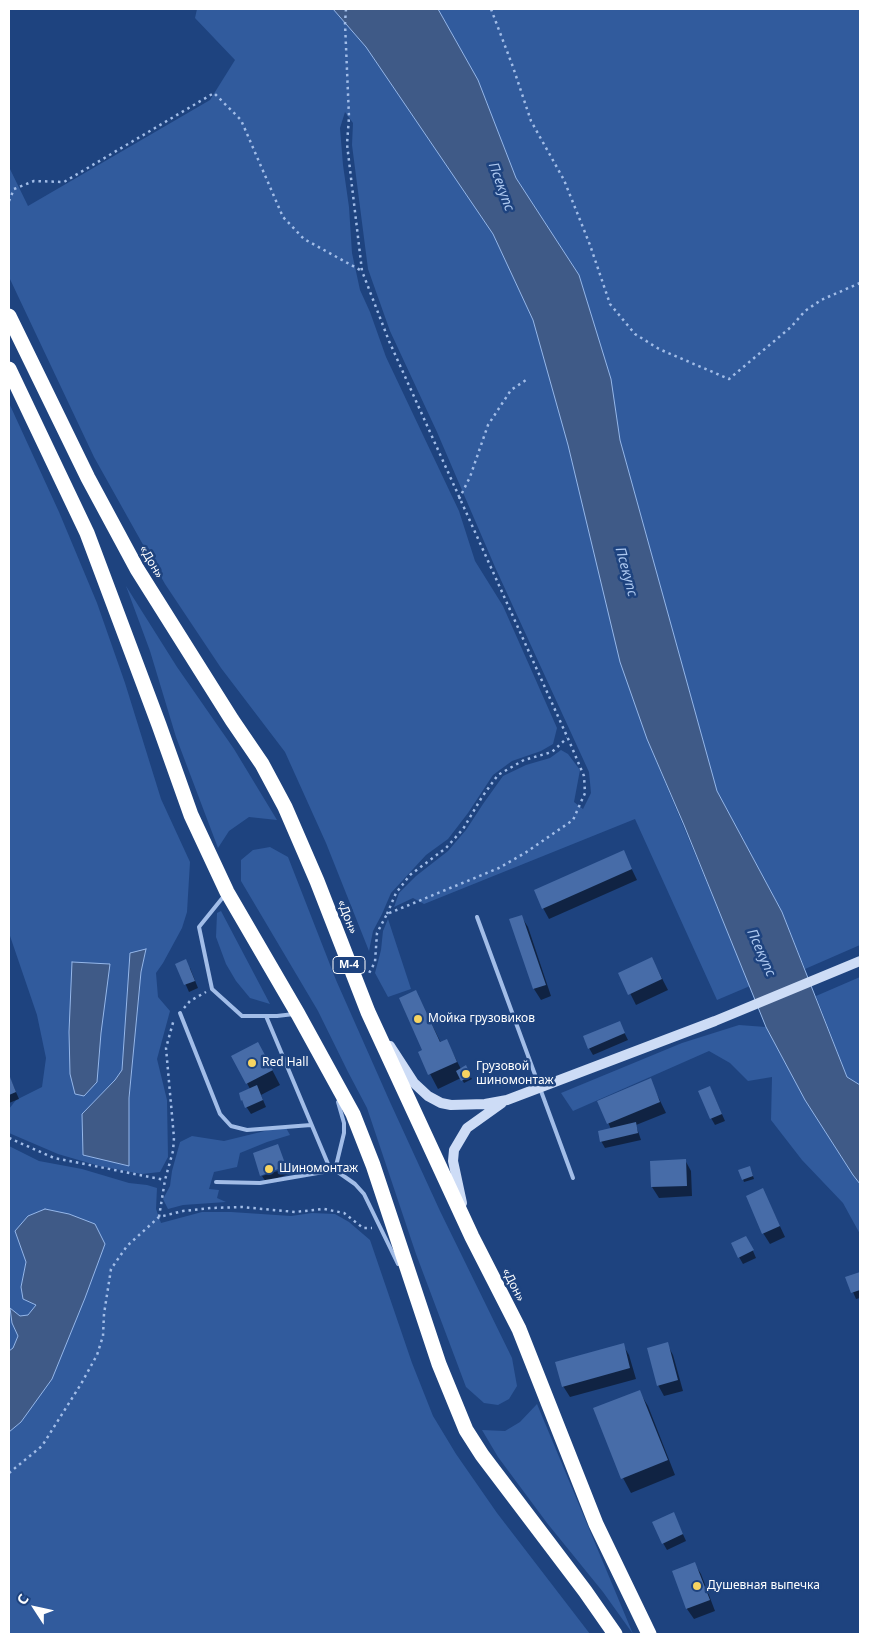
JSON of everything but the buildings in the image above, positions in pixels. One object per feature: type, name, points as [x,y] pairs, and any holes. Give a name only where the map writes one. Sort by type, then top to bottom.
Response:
[{"type":"highway","name":"«Дон»","points":[[9,316],[88,478],[137,569],[232,720],[262,764],[285,807],[317,881],[368,1012],[472,1237],[519,1329],[596,1524],[649,1634]]},
{"type":"highway","points":[[9,369],[87,533],[191,815],[227,892],[298,1014],[353,1114],[373,1165],[439,1364],[466,1430],[482,1455],[585,1591],[615,1634]]},
{"type":"main road","points":[[507,1100],[715,1021],[860,961]]},
{"type":"main road","name":"М-4","points":[[368,1012],[414,1083],[428,1096],[441,1103],[451,1105],[485,1104],[507,1100]]},
{"type":"main road","name":"М-4","points":[[472,1237],[458,1187],[453,1162],[454,1150],[467,1128],[507,1100]]},
{"type":"lane","points":[[227,892],[199,927],[212,989],[242,1016],[298,1014]]},
{"type":"lane","points":[[477,917],[573,1178]]},
{"type":"lane","points":[[180,1013],[220,1114],[231,1126],[247,1130],[311,1125]]},
{"type":"lane","points":[[266,1016],[311,1125],[333,1170],[355,1184],[364,1194],[400,1266]]},
{"type":"lane","points":[[317,1048],[334,1091]]},
{"type":"lane","points":[[333,1170],[344,1133],[344,1123],[337,1100]]},
{"type":"lane","points":[[216,1182],[260,1183],[333,1170]]},
{"type":"lane","points":[[404,1274],[416,1299]]},
{"type":"path","points":[[346,9],[349,117],[347,144],[362,272],[389,340],[459,500],[584,776],[585,793],[573,820],[525,854],[499,868],[388,914]]},
{"type":"path","points":[[491,9],[531,121],[564,180],[590,245],[610,304],[635,334],[659,349],[730,379],[791,327],[805,311],[821,300],[860,283]]},
{"type":"path","points":[[9,201],[14,189],[34,181],[64,182],[214,93],[241,120],[283,217],[304,239],[362,272]]},
{"type":"path","points":[[459,500],[470,477],[488,425],[511,390],[526,380]]},
{"type":"path","points":[[360,992],[374,962],[377,932],[388,914],[396,893],[410,875],[446,848],[463,829],[498,775],[524,760],[552,752],[567,738]]},
{"type":"path","points":[[159,1217],[174,1138],[166,1048],[173,1021],[190,1002],[212,989]]},
{"type":"path","points":[[9,1138],[54,1158],[165,1180]]},
{"type":"path","points":[[9,1473],[42,1446],[81,1384],[97,1355],[103,1336],[111,1269],[127,1246],[159,1217],[184,1210],[211,1208],[242,1207],[295,1212],[324,1209],[344,1213],[363,1228],[381,1229]]},
{"type":"shaded area","points":[[197,9],[333,9],[366,47],[493,234],[534,320],[592,542],[647,739],[750,986],[717,1000],[635,819],[424,904],[413,898],[394,907],[399,893],[416,876],[448,851],[466,830],[503,776],[526,765],[550,758],[561,750],[568,754],[580,770],[574,802],[583,809],[591,793],[589,772],[390,331],[368,269],[352,145],[353,123],[345,112],[340,128],[343,165],[349,207],[352,253],[360,290],[386,357],[459,511],[475,561],[503,606],[557,728],[553,744],[541,751],[512,761],[493,775],[448,839],[426,855],[391,893],[373,931],[369,951],[326,843],[285,752],[221,668],[165,584],[94,457],[9,277],[9,167],[28,206],[210,100],[235,60],[195,18]]},
{"type":"shaded area","points":[[438,9],[860,9],[860,945],[805,969],[782,912],[717,791],[620,440],[610,379],[579,275],[516,178],[478,80]]},
{"type":"shaded area","points":[[9,403],[59,512],[97,603],[125,683],[161,799],[190,862],[187,912],[182,928],[156,973],[158,997],[170,1011],[157,1059],[167,1100],[168,1157],[160,1172],[142,1174],[99,1166],[58,1154],[9,1133],[9,1109],[16,1100],[42,1087],[46,1058],[37,1015],[9,933]],"holes":[[[146,950],[141,972],[129,1098],[129,1165],[83,1155],[82,1114],[115,1080],[122,1070],[128,987]]]},
{"type":"shaded area","points":[[126,586],[177,667],[234,749],[277,820],[249,817],[229,831],[218,848],[176,737],[150,651]]},
{"type":"shaded area","points":[[270,847],[288,857],[336,980],[390,1102],[440,1211],[512,1358],[517,1386],[509,1399],[498,1405],[484,1403],[466,1387],[416,1254],[367,1108],[318,1011],[241,881],[241,860],[253,850]]},
{"type":"shaded area","points":[[221,911],[270,1004],[250,998],[236,981],[226,964],[216,937],[217,913]]},
{"type":"shaded area","points":[[388,919],[411,989],[388,997],[375,973],[381,950],[383,931]]},
{"type":"shaded area","points":[[860,977],[860,1085],[847,1077],[816,996]]},
{"type":"shaded area","points":[[739,1025],[766,1027],[805,1100],[860,1184],[860,1234],[843,1203],[802,1160],[771,1120],[772,1077],[748,1081],[730,1063],[709,1051],[573,1111],[561,1093],[682,1043]]},
{"type":"shaded area","points":[[285,1126],[290,1135],[240,1153],[237,1167],[214,1172],[209,1189],[219,1190],[217,1198],[226,1202],[183,1205],[168,1209],[163,1199],[170,1186],[180,1142],[192,1136],[224,1141]]},
{"type":"shaded area","points":[[9,1146],[39,1161],[82,1169],[129,1183],[157,1188],[156,1209],[161,1223],[202,1212],[291,1216],[312,1213],[335,1214],[349,1222],[370,1240],[412,1363],[433,1416],[456,1454],[497,1513],[590,1634],[9,1634],[9,1432],[21,1422],[69,1336],[85,1298],[15,1231],[26,1262],[21,1287],[36,1305],[28,1315],[20,1316],[10,1308],[12,1323],[18,1336],[13,1348],[9,1351]]},
{"type":"shaded area","points":[[537,1404],[633,1634],[603,1592],[547,1523],[498,1457],[482,1430],[505,1431],[520,1422]]},
{"type":"water","name":"Псекупс","points":[[333,9],[438,9],[478,80],[516,178],[579,275],[611,379],[620,440],[717,791],[782,912],[847,1077],[860,1085],[860,1184],[805,1100],[766,1027],[647,739],[620,662],[568,445],[533,320],[493,234],[366,47]]},
{"type":"water","points":[[146,949],[141,972],[129,1098],[129,1166],[83,1155],[82,1114],[115,1080],[122,1070],[130,953]]},
{"type":"water","points":[[72,962],[110,964],[97,1082],[84,1096],[75,1094],[70,1074],[69,1032]]},
{"type":"water","points":[[45,1209],[69,1214],[95,1224],[105,1244],[52,1379],[21,1422],[9,1432],[9,1351],[13,1348],[18,1336],[12,1323],[10,1308],[20,1316],[28,1315],[36,1305],[23,1299],[21,1287],[26,1262],[15,1231],[28,1216]]},
{"type":"place","name":"Мойка грузовиков","points":[[418,1019]]},
{"type":"place","name":"Red Hall","points":[[252,1063]]},
{"type":"place","name":"Грузовой шиномонтаж","points":[[466,1074]]},
{"type":"place","name":"Шиномонтаж","points":[[269,1169]]},
{"type":"place","name":"Душевная выпечка","points":[[697,1586]]}]
